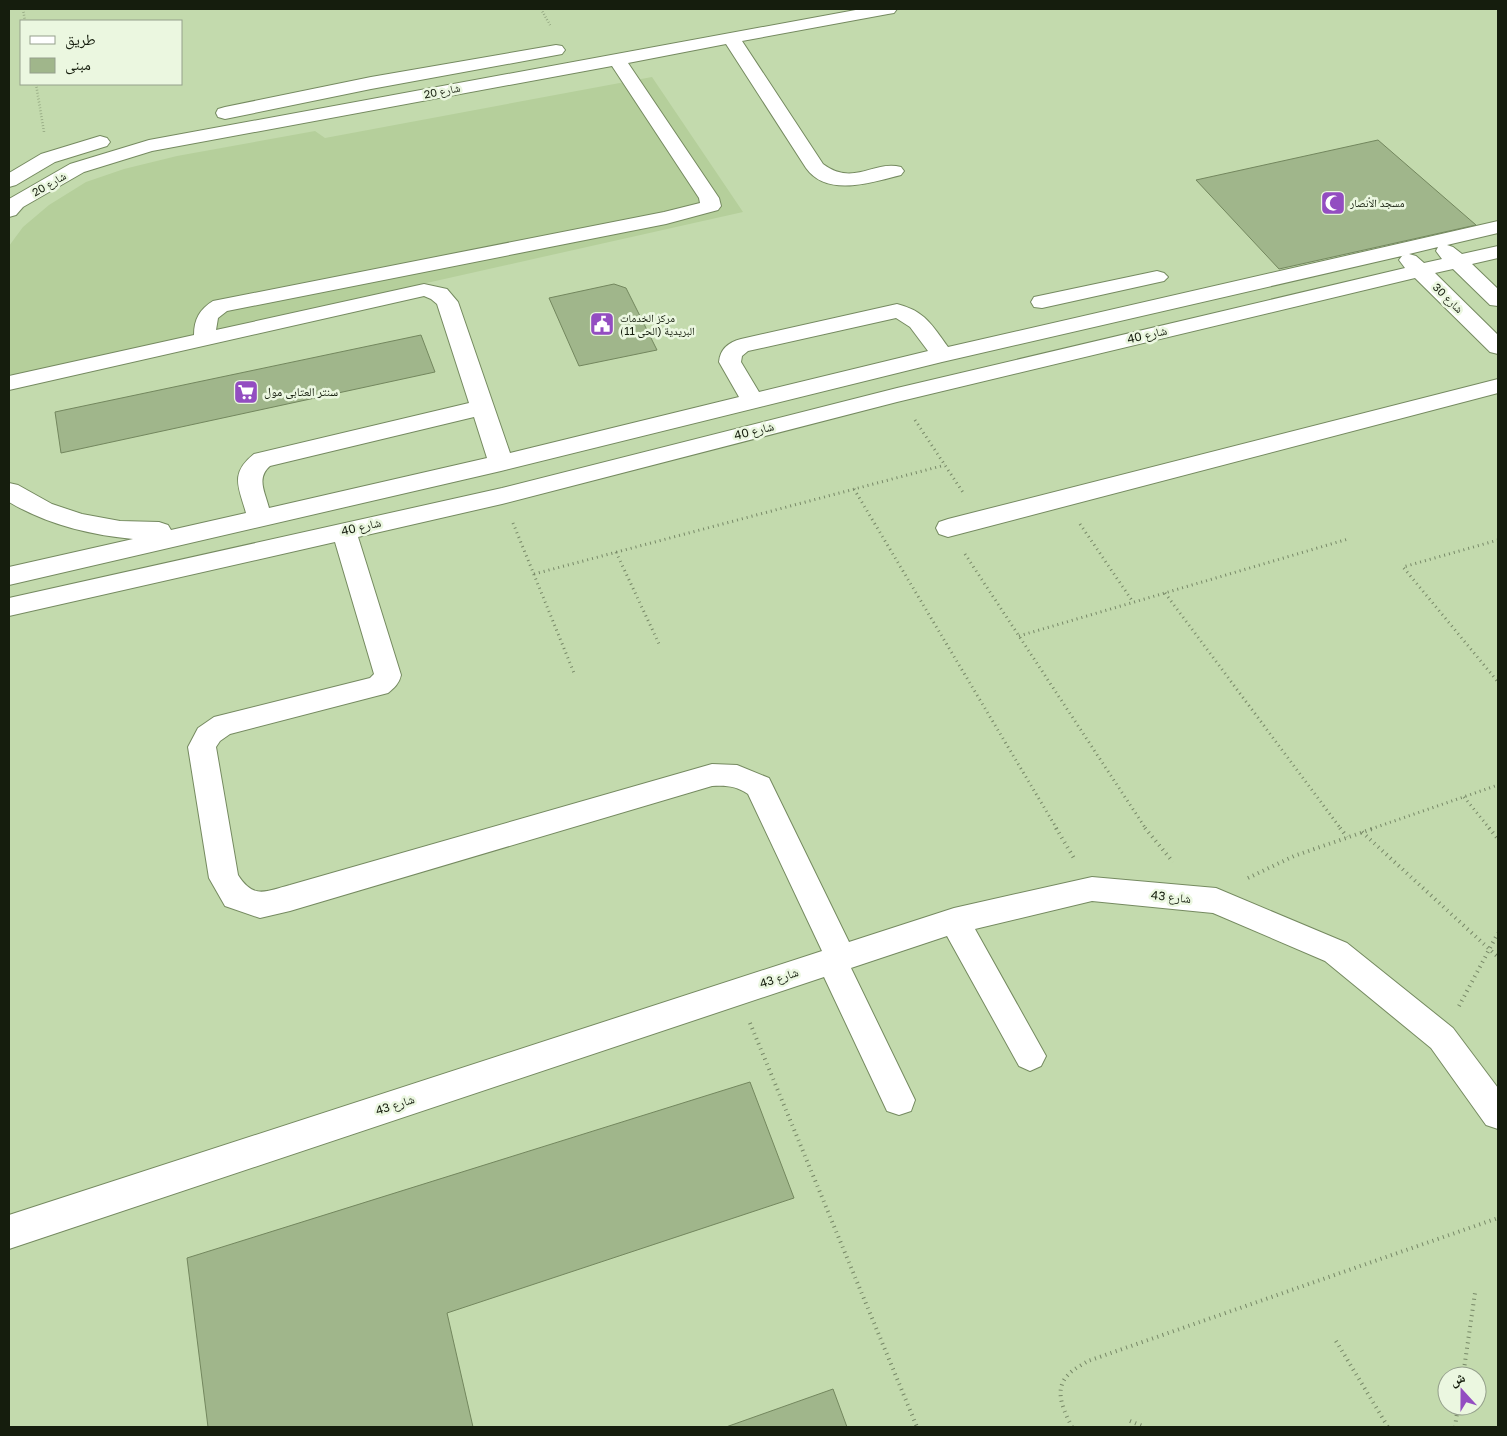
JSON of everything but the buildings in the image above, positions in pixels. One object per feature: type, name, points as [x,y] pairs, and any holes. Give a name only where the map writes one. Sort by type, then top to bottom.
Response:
[{"type":"street","name":"شارع 20","points":[[9,212],[16,203],[76,168],[149,146],[616,58],[731,25],[888,9]]},
{"type":"street","points":[[731,25],[816,168],[832,179],[843,181],[894,172]]},
{"type":"street","name":"شارع 20","points":[[209,116],[371,83],[573,47]]},
{"type":"street","points":[[205,339],[204,325],[207,318],[212,310],[221,306],[657,220],[711,206],[709,198],[616,58]]},
{"type":"street","name":"شارع 20","points":[[9,181],[48,158],[114,138]]},
{"type":"street","points":[[9,576],[501,463],[942,355],[1498,226]]},
{"type":"street","points":[[1435,240],[1498,300]]},
{"type":"street","name":"شارع 30","points":[[1397,249],[1498,347]]},
{"type":"street","name":"شارع 40","points":[[9,607],[502,496],[897,395],[1498,252]]},
{"type":"street","points":[[1042,302],[1157,277]]},
{"type":"street","points":[[1104,288],[1126,312]]},
{"type":"street","points":[[9,383],[424,290],[439,294],[447,302],[501,463]]},
{"type":"street","points":[[1466,316],[1469,308],[1478,304],[1498,305]]},
{"type":"street","points":[[753,401],[730,362],[730,356],[734,350],[741,346],[898,311],[914,317],[942,355]]},
{"type":"street","points":[[948,528],[1498,386]]},
{"type":"street","points":[[259,518],[249,477],[252,468],[262,460],[483,407]]},
{"type":"street","points":[[9,491],[31,505],[80,522],[138,531],[201,531]]},
{"type":"street","points":[[344,531],[388,675],[387,679],[378,686],[224,725],[213,729],[205,738],[202,747],[224,878],[236,897],[260,905],[290,898],[712,775],[729,774],[746,778],[759,786],[899,1100]]},
{"type":"street","name":"شارع 43","points":[[9,1232],[954,921],[1092,889],[1216,901],[1336,952],[1442,1038],[1498,1114]]},
{"type":"street","points":[[954,921],[1030,1056]]},
{"type":"path","points":[[36,85],[48,158]]},
{"type":"path","points":[[897,395],[981,520]]},
{"type":"path","points":[[534,574],[945,465]]},
{"type":"path","points":[[854,489],[1092,889]]},
{"type":"path","points":[[502,496],[574,673]]},
{"type":"path","points":[[1062,499],[1133,602]]},
{"type":"path","points":[[948,528],[1146,829],[1166,854],[1216,901],[1239,883],[1266,868],[1347,837],[1498,785]]},
{"type":"path","points":[[1019,636],[1348,539]]},
{"type":"path","points":[[1498,540],[1403,567],[1498,682]]},
{"type":"path","points":[[616,552],[660,646]]},
{"type":"path","points":[[1165,593],[1347,837]]},
{"type":"path","points":[[1464,797],[1498,839]]},
{"type":"path","points":[[1362,832],[1498,957]]},
{"type":"path","points":[[1442,1038],[1498,934]]},
{"type":"path","points":[[737,992],[917,1427]]},
{"type":"path","points":[[1072,1427],[1063,1410],[1060,1387],[1068,1374],[1088,1361],[1498,1218]]},
{"type":"path","points":[[1464,1366],[1475,1293]]},
{"type":"path","points":[[1336,1341],[1388,1427]]},
{"type":"path","points":[[1130,1421],[1145,1427]]},
{"type":"shaded area","points":[[652,77],[743,212],[16,375],[9,374],[9,246],[23,227],[49,205],[86,182],[124,169],[177,156],[315,131],[325,138]]},
{"type":"place","name":"مسجد الأنصار","points":[[1333,203]]},
{"type":"place","name":"مركز الخدمات البريدية (الحى 11)","points":[[602,324]]},
{"type":"place","name":"سنتر العتابى مول","points":[[246,392]]}]
